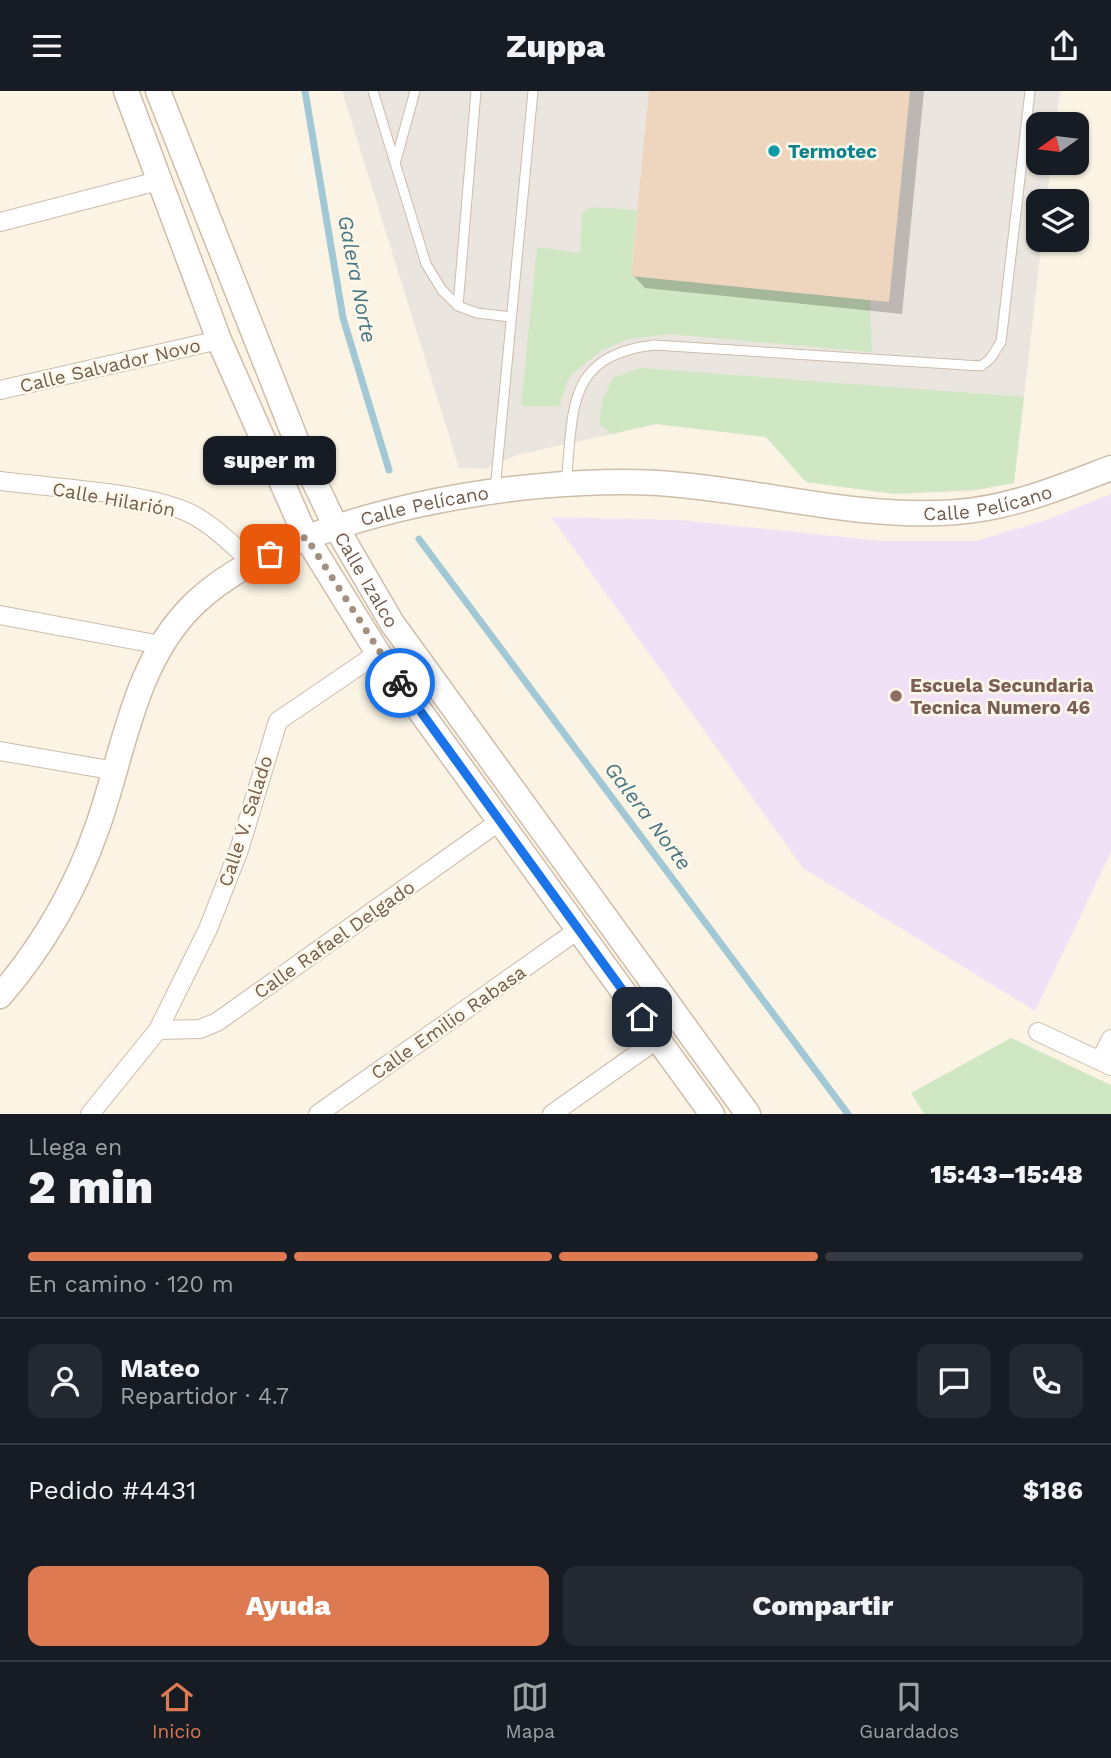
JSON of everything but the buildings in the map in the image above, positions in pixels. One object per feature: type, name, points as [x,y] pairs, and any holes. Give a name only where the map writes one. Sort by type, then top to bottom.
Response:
[{"type":"main road","name":"Calle Izalco","points":[[126,91],[219,340],[306,537],[378,653],[712,1114]]},
{"type":"main road","name":"Calle Izalco","points":[[158,91],[304,460],[335,527],[392,622],[748,1114]]},
{"type":"main road","name":"Calle Pelícano","points":[[0,996],[29,962],[66,903],[97,829],[134,706],[161,645],[192,606],[253,563],[306,537],[335,527],[495,490],[657,483],[858,510],[956,512],[1030,499],[1111,468]]},
{"type":"street","points":[[0,222],[158,181]]},
{"type":"street","name":"Calle Salvador Novo","points":[[0,390],[219,340]]},
{"type":"street","name":"Calle Hilarión","points":[[0,481],[134,499],[181,509],[210,526],[253,563]]},
{"type":"street","points":[[0,615],[161,645]]},
{"type":"street","name":"Calle V. Salado","points":[[90,1114],[158,1030],[208,929],[239,850],[278,721],[378,653]]},
{"type":"street","points":[[0,751],[116,771]]},
{"type":"street","name":"Calle Rafael Delgado","points":[[158,1030],[200,1029],[217,1022],[500,821]]},
{"type":"street","name":"Calle Emilio Rabasa","points":[[318,1114],[579,930]]},
{"type":"street","points":[[1038,1032],[1106,1064],[1111,1039]]},
{"type":"street","points":[[552,1114],[658,1039]]},
{"type":"lane","points":[[373,91],[426,264],[442,290],[458,306],[477,313],[511,317]]},
{"type":"lane","points":[[394,166],[415,91]]},
{"type":"lane","points":[[458,306],[476,91]]},
{"type":"lane","points":[[495,490],[533,91]]},
{"type":"lane","points":[[566,485],[573,423],[583,377],[607,357],[630,348],[654,345],[981,366],[990,359],[1001,342],[1030,91]]},
{"type":"shaded area","points":[[342,91],[1060,91],[1057,112],[1026,112],[1026,175],[1050,175],[1048,189],[1026,189],[1026,252],[1041,252],[1014,483],[972,491],[895,494],[806,482],[766,437],[656,424],[517,455],[485,469],[459,468]]},
{"type":"shaded area","name":"Escuela Secundaria Tecnica Numero 46","points":[[1111,494],[1111,852],[1035,1011],[803,868],[551,517],[680,520],[881,541],[976,541],[1052,518]]},
{"type":"green space","points":[[589,207],[637,210],[631,276],[870,300],[872,352],[669,334],[629,339],[602,350],[570,376],[559,406],[521,406],[537,247],[580,253],[582,214]]},
{"type":"green space","points":[[641,368],[1024,397],[1014,483],[980,489],[895,494],[806,482],[766,437],[656,424],[612,434],[599,424],[603,399],[613,378]]},
{"type":"green space","points":[[1011,1038],[1111,1085],[1111,1114],[924,1114],[911,1093]]},
{"type":"waterway","name":"Galera Norte","points":[[305,91],[343,318],[389,470]]},
{"type":"waterway","name":"Galera Norte","points":[[419,539],[848,1114]]},
{"type":"way so far","points":[[270,554],[306,537],[378,653],[400,683]]},
{"type":"place","name":"Termotec","points":[[774,151]]},
{"type":"place","name":"super m","points":[[270,554]]},
{"type":"place","name":"Escuela Secundaria Tecnica Numero 46","points":[[896,696]]},
{"type":"route","points":[[400,683],[642,1017]]}]
